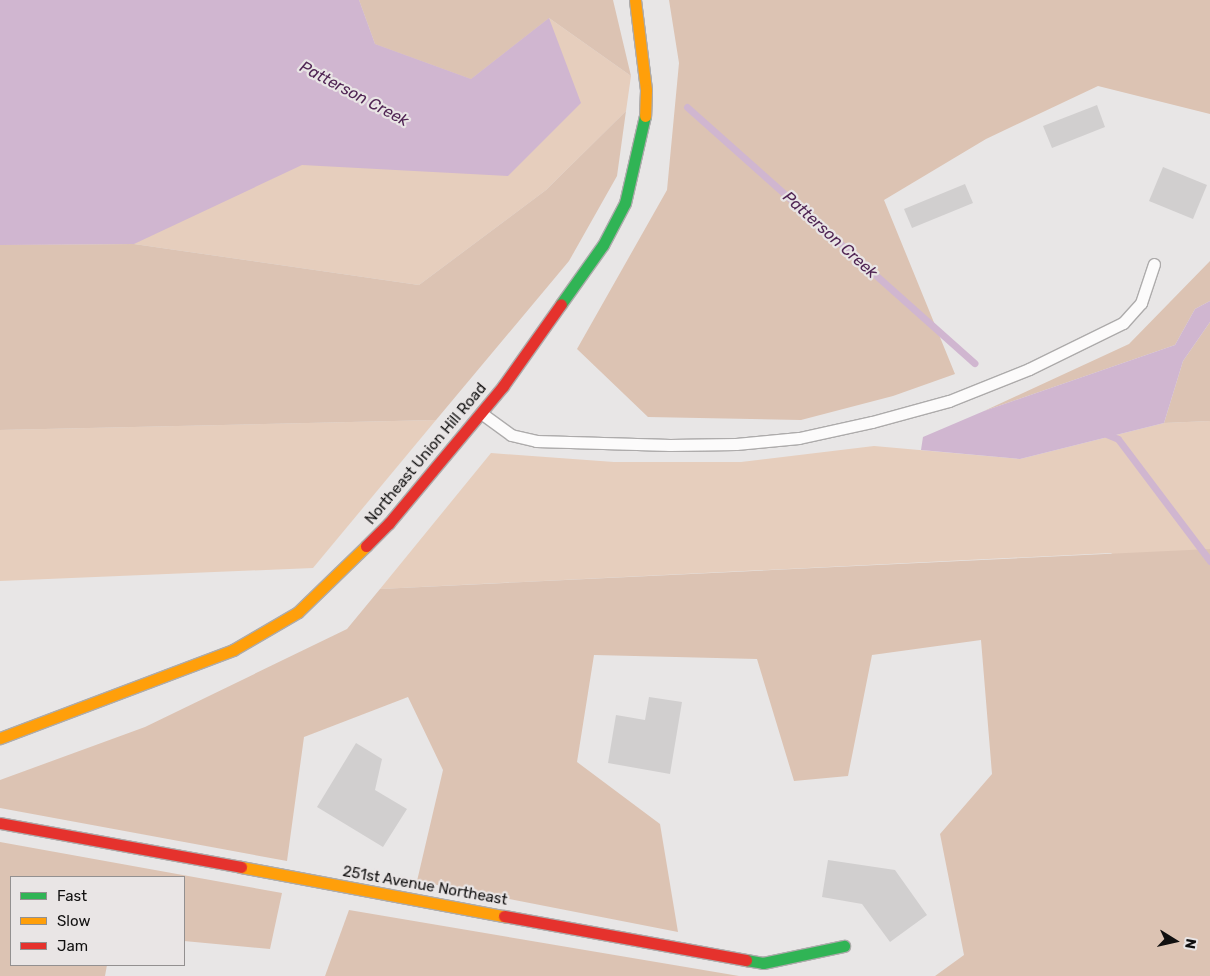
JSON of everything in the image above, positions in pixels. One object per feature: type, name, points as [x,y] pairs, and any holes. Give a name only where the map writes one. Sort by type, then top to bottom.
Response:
[{"type":"street","name":"Northeast Union Hill Road","points":[[0,738],[233,650],[298,612],[389,523],[481,413],[603,245],[625,203],[645,127],[646,90],[635,0]]},
{"type":"street","name":"251st Avenue Northeast","points":[[0,823],[763,963],[844,946]]},
{"type":"lane","points":[[481,413],[511,435],[536,442],[670,445],[736,444],[799,438],[872,422],[957,398],[1029,369],[1123,323],[1141,303],[1154,264]]},
{"type":"shaded area","points":[[0,0],[359,0],[375,44],[549,18],[631,76],[626,111],[546,190],[419,285],[134,244],[0,245]]},
{"type":"shaded area","points":[[359,0],[613,0],[631,76],[549,18],[471,79],[375,44]]},
{"type":"shaded area","points":[[669,0],[1210,0],[1210,114],[1098,86],[986,139],[884,200],[955,374],[893,396],[801,420],[648,417],[577,349],[667,190],[679,63]]},
{"type":"shaded area","points":[[626,111],[617,176],[569,261],[436,420],[0,430],[0,245],[134,244],[419,285],[546,190]]},
{"type":"shaded area","points":[[1210,261],[1210,301],[1195,309],[1175,345],[984,411],[1129,344]]},
{"type":"shaded area","points":[[1210,322],[1210,421],[1164,423],[1183,361]]},
{"type":"shaded area","points":[[436,420],[313,568],[0,581],[0,430]]},
{"type":"shaded area","points":[[1210,421],[1210,549],[1149,583],[1111,553],[380,589],[491,453],[614,462],[741,462],[874,446],[1020,459],[1164,423]]},
{"type":"shaded area","points":[[1210,549],[1210,976],[935,976],[964,955],[940,834],[992,774],[981,640],[872,655],[848,776],[794,781],[757,659],[594,655],[577,762],[660,824],[678,932],[417,881],[443,770],[408,697],[304,737],[287,861],[0,808],[0,780],[145,727],[347,629],[380,589]]},
{"type":"shaded area","points":[[0,842],[282,893],[270,949],[185,941],[185,876],[10,876],[10,966],[107,966],[105,976],[0,976]]},
{"type":"shaded area","points":[[349,910],[739,976],[325,976]]},
{"type":"water","points":[[0,0],[359,0],[375,44],[471,79],[549,18],[581,103],[508,176],[302,165],[134,244],[0,245]]},
{"type":"water","points":[[1210,301],[1210,322],[1183,361],[1164,423],[1020,459],[921,450],[923,437],[984,411],[1175,345],[1195,309]]},
{"type":"building","points":[[1097,105],[1105,127],[1052,148],[1043,126]]},
{"type":"building","points":[[1163,167],[1207,185],[1193,219],[1149,201]]},
{"type":"building","points":[[965,184],[973,203],[912,228],[904,209]]},
{"type":"building","points":[[649,697],[682,702],[670,774],[608,763],[616,715],[645,720]]},
{"type":"building","points":[[356,743],[382,759],[375,790],[407,809],[383,847],[317,807]]},
{"type":"building","points":[[828,860],[895,870],[927,915],[890,942],[862,904],[822,897]]},
{"type":"waterway","name":"Patterson Creek","points":[[687,107],[974,363]]},
{"type":"waterway","name":"Patterson Creek","points":[[1104,433],[1118,439],[1210,561]]},
{"type":"traffic: fast","points":[[561,304],[603,245],[625,203],[645,116]]},
{"type":"traffic: fast","points":[[746,960],[763,963],[844,946]]},
{"type":"traffic: slow","points":[[635,0],[646,90],[645,116]]},
{"type":"traffic: slow","points":[[0,738],[233,650],[298,612],[366,546]]},
{"type":"traffic: slow","points":[[241,867],[504,916]]},
{"type":"traffic: jam","points":[[366,546],[389,523],[503,386],[561,304]]},
{"type":"traffic: jam","points":[[0,823],[241,867]]},
{"type":"traffic: jam","points":[[504,916],[746,960]]}]
